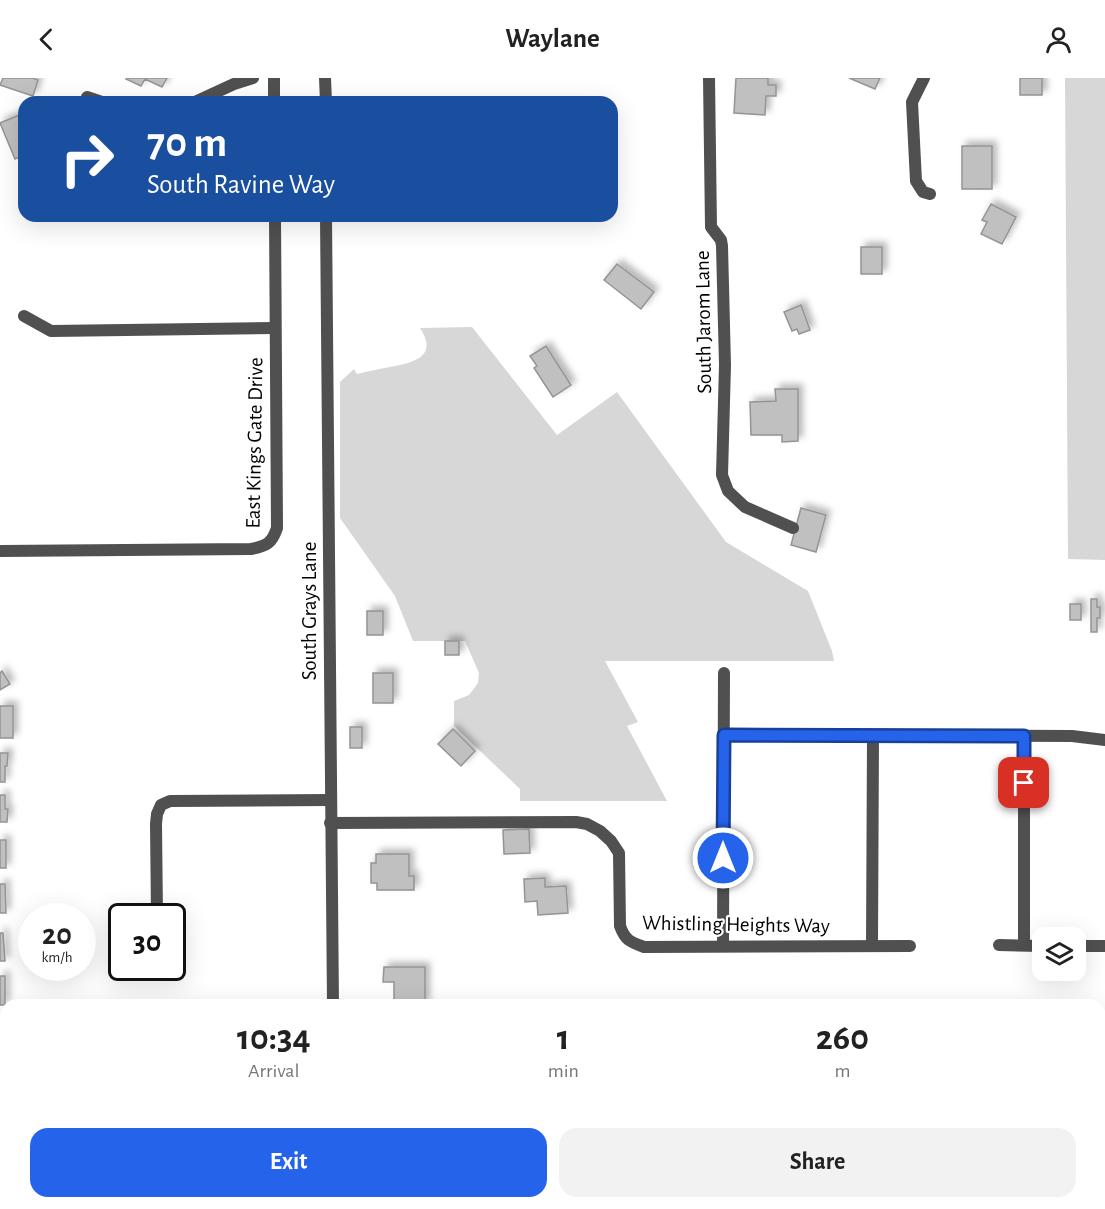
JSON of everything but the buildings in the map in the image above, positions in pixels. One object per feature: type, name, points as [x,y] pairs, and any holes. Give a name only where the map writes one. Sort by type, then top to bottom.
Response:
[{"type":"street","points":[[208,96],[253,78]]},
{"type":"street","points":[[274,78],[274,96]]},
{"type":"street","points":[[325,78],[326,96]]},
{"type":"street","name":"South Jarom Lane","points":[[709,78],[711,227],[721,240],[722,246],[725,365],[722,475],[728,491],[745,507],[793,528]]},
{"type":"street","points":[[924,78],[912,102],[916,181],[923,192],[930,194]]},
{"type":"street","name":"East Kings Gate Drive","points":[[0,551],[251,549],[264,547],[273,538],[277,528],[275,222]]},
{"type":"street","name":"South Grays Lane","points":[[326,222],[333,999]]},
{"type":"street","points":[[24,316],[51,331],[275,328]]},
{"type":"street","points":[[723,946],[724,673]]},
{"type":"street","points":[[724,735],[1072,736],[1105,740]]},
{"type":"street","points":[[872,946],[873,736]]},
{"type":"street","points":[[1024,736],[1024,945]]},
{"type":"street","points":[[157,903],[156,824],[161,805],[170,801],[330,800]]},
{"type":"street","name":"Whistling Heights Way","points":[[330,823],[576,822],[587,824],[606,836],[619,853],[620,926],[624,937],[644,947],[910,946]]},
{"type":"street","points":[[999,945],[1032,945]]},
{"type":"street","points":[[1086,946],[1105,946]]},
{"type":"shaded area","points":[[1065,78],[1105,78],[1105,560],[1068,559]]},
{"type":"shaded area","points":[[472,327],[557,435],[617,392],[726,542],[808,591],[834,661],[605,661],[638,722],[627,726],[667,801],[520,801],[520,789],[454,726],[454,701],[469,695],[478,683],[479,673],[465,641],[413,641],[395,596],[340,518],[340,382],[354,369],[357,374],[415,361],[421,357],[427,346],[420,328]]},
{"type":"route","points":[[723,858],[724,735],[1024,736],[1024,783]]}]
